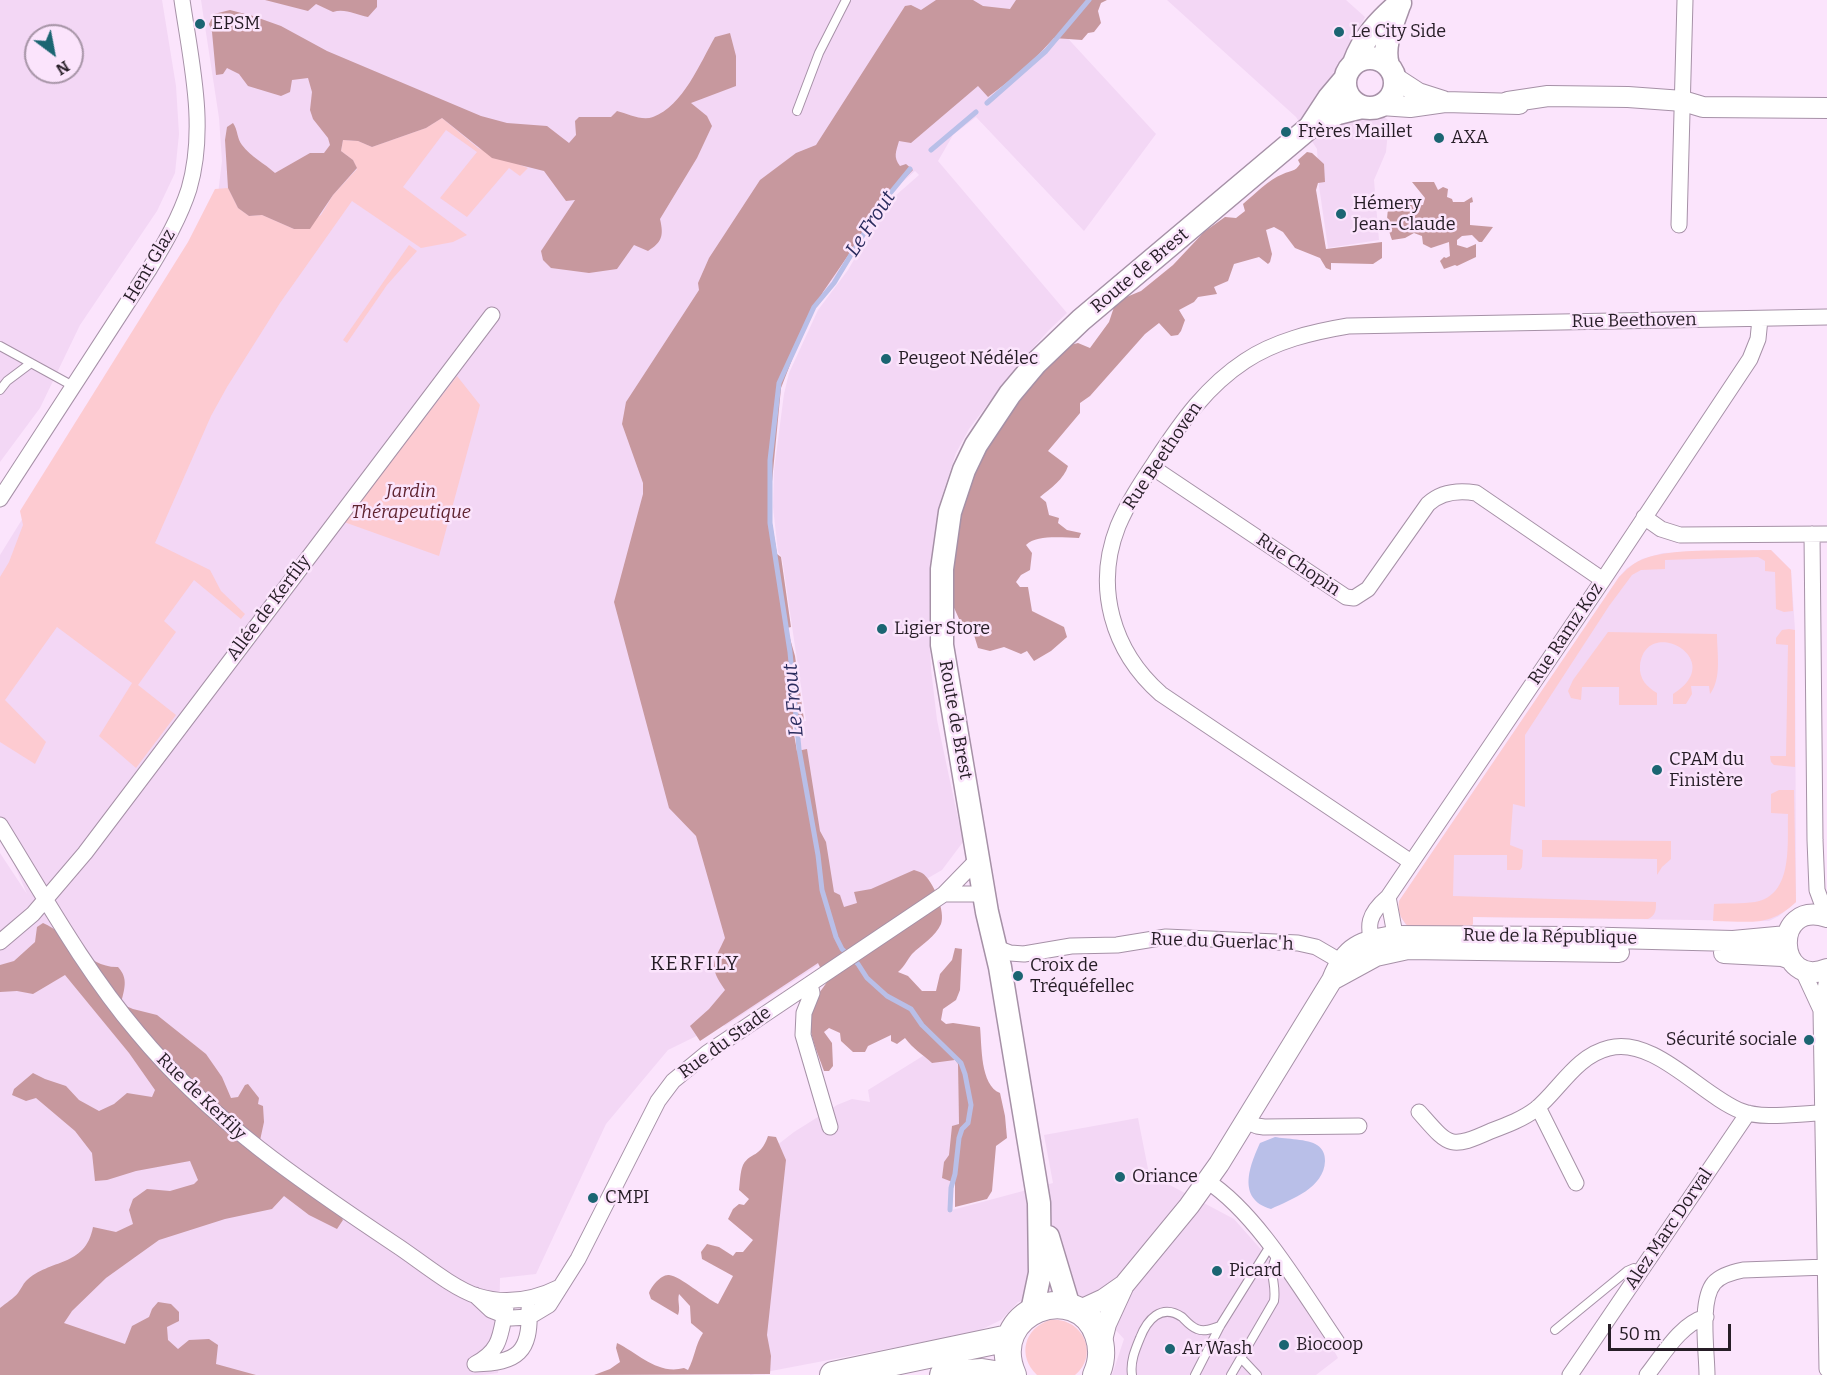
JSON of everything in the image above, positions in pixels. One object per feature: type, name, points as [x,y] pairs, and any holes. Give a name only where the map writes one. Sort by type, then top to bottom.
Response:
[{"type":"main road","name":"Route de Brest","points":[[1391,71],[1386,58],[1388,40],[1401,1]]},
{"type":"main road","name":"Route de Brest","points":[[1309,128],[1350,71],[1361,46],[1375,27],[1401,1]]},
{"type":"main road","points":[[1367,57],[1382,60],[1391,71],[1393,94],[1371,106],[1350,98],[1345,86],[1350,71],[1367,57]]},
{"type":"main road","name":"Route de Brest","points":[[1073,1309],[1039,1203],[1000,967],[984,894],[947,677],[941,633],[941,594],[944,549],[950,512],[964,470],[976,445],[1021,380],[1048,350],[1309,128],[1338,113],[1371,106]]},
{"type":"main road","name":"Route de Brest","points":[[1032,1311],[1040,1273],[1039,1203]]},
{"type":"main road","points":[[1013,1375],[1007,1357],[1010,1338],[1018,1322],[1032,1311],[1044,1306],[1056,1305],[1073,1309],[1089,1319],[1097,1331],[1101,1344],[1101,1364],[1096,1375]]},
{"type":"main road","points":[[833,1375],[1010,1338]]},
{"type":"main road","points":[[943,1375],[982,1372],[1002,1375]]},
{"type":"street","name":"Hent Glaz","points":[[0,499],[166,241],[189,189],[195,162],[197,112],[182,0]]},
{"type":"street","points":[[1679,225],[1688,106],[1685,0]]},
{"type":"street","points":[[1391,71],[1418,93],[1445,102]]},
{"type":"street","points":[[1371,106],[1410,107],[1445,102],[1508,102],[1564,96],[1688,106],[1777,110],[1827,108]]},
{"type":"street","name":"Allée de Kerfily","points":[[0,942],[33,914],[85,853],[492,315]]},
{"type":"street","name":"Rue Beethoven","points":[[1411,862],[1161,694],[1149,684],[1133,664],[1118,639],[1111,619],[1108,597],[1108,572],[1113,541],[1118,525],[1179,425],[1213,386],[1257,354],[1321,331],[1363,326],[1827,317]]},
{"type":"street","name":"Rue Ramz Koz","points":[[1373,948],[1369,929],[1371,917],[1376,908],[1388,897],[1750,359],[1758,339],[1760,319]]},
{"type":"street","name":"Rue Chopin","points":[[1152,467],[1346,597],[1354,598],[1368,589],[1428,504],[1441,495],[1457,491],[1476,494],[1603,580]]},
{"type":"street","points":[[1644,517],[1661,530],[1680,536],[1820,534],[1817,890],[1827,917],[1805,916],[1795,922],[1787,936],[1787,952],[1821,1010]]},
{"type":"street","name":"Rue de Kerfily","points":[[1,830],[83,961],[122,1014],[170,1069],[212,1110],[253,1145],[322,1196],[449,1280],[506,1308],[511,1318],[529,1317]]},
{"type":"street","name":"Rue du Stade","points":[[560,1287],[578,1259],[665,1090],[692,1063],[944,894],[979,858]]},
{"type":"street","points":[[1805,916],[1817,890]]},
{"type":"street","points":[[944,894],[984,894]]},
{"type":"street","points":[[1388,897],[1396,943]]},
{"type":"street","name":"Rue de la République","points":[[1101,1344],[1106,1324],[1124,1285],[1207,1181],[1332,980],[1340,961],[1358,945],[1373,948],[1396,943],[1512,936],[1733,941],[1787,936]]},
{"type":"street","name":"Rue du Guerlac'h","points":[[994,947],[1010,953],[1024,954],[1071,946],[1108,945],[1166,937],[1298,944],[1316,947],[1340,961]]},
{"type":"street","name":"Rue de la République","points":[[1396,943],[1418,949],[1730,953],[1782,956],[1811,972],[1827,969]]},
{"type":"street","name":"Rue de la République","points":[[1332,980],[1373,948]]},
{"type":"street","points":[[1827,979],[1821,1010],[1827,1369]]},
{"type":"street","points":[[810,984],[812,993],[804,1013],[803,1035],[830,1127]]},
{"type":"street","points":[[1419,1112],[1446,1139],[1461,1144],[1513,1122],[1538,1107],[1583,1060],[1609,1048],[1626,1047],[1650,1055],[1734,1108],[1748,1113],[1764,1115],[1823,1113]]},
{"type":"street","points":[[1538,1107],[1576,1183]]},
{"type":"street","name":"Alez Marc Dorval","points":[[1570,1375],[1748,1113]]},
{"type":"street","points":[[1245,1121],[1264,1127],[1359,1126]]},
{"type":"street","points":[[1207,1181],[1229,1197],[1273,1250],[1337,1342]]},
{"type":"street","points":[[1707,1375],[1707,1300],[1712,1286],[1722,1277],[1743,1270],[1826,1268]]},
{"type":"street","name":"Rue de la République","points":[[1073,1309],[1104,1299],[1124,1285]]},
{"type":"street","points":[[529,1317],[549,1305],[560,1287]]},
{"type":"street","name":"Rue de Kerfily","points":[[506,1308],[560,1287]]},
{"type":"street","points":[[506,1308],[496,1348],[485,1359],[475,1364],[502,1362],[519,1352],[528,1337],[528,1299]]},
{"type":"street","points":[[1647,1375],[1687,1326],[1697,1319],[1706,1317]]},
{"type":"lane","points":[[797,111],[819,53],[846,0]]},
{"type":"lane","points":[[0,346],[73,386]]},
{"type":"lane","points":[[0,390],[7,381],[32,363]]},
{"type":"lane","points":[[1195,1375],[1220,1326],[1273,1250]]},
{"type":"lane","points":[[1231,1375],[1274,1301],[1271,1267],[1273,1250]]},
{"type":"lane","points":[[1555,1330],[1627,1271],[1634,1268],[1643,1270]]},
{"type":"lane","points":[[1132,1375],[1132,1358],[1139,1340],[1149,1319],[1156,1314],[1172,1312],[1196,1329],[1205,1331],[1220,1326]]},
{"type":"lane","points":[[1241,1358],[1257,1375]]},
{"type":"shaded area","points":[[0,0],[162,0],[176,86],[179,134],[175,173],[157,211],[80,325],[40,408],[0,462]]},
{"type":"shaded area","points":[[201,0],[1087,0],[1061,31],[1156,134],[1084,231],[976,117],[953,135],[938,161],[1067,313],[1012,372],[969,429],[956,453],[941,499],[930,583],[931,669],[937,720],[963,842],[942,870],[864,915],[835,924],[801,747],[798,722],[806,721],[782,558],[778,552],[773,507],[774,470],[789,373],[818,310],[848,270],[886,204],[919,175],[915,171],[881,201],[857,236],[846,264],[814,303],[774,376],[766,473],[793,738],[838,952],[725,1026],[721,1024],[668,1050],[606,1124],[536,1274],[500,1278],[498,1373],[482,1375],[0,1375],[0,853],[27,894],[0,832],[0,555],[208,219],[218,194],[222,161],[219,118]]},
{"type":"shaded area","points":[[265,0],[377,0],[377,7],[368,17],[346,11],[333,12],[316,4],[308,11]]},
{"type":"shaded area","points":[[936,0],[973,0],[983,6],[1010,9],[1016,0],[1107,0],[1101,3],[1098,11],[1101,23],[1094,32],[1088,33],[1082,40],[1054,38],[1026,68],[988,97],[978,86],[911,143],[899,141],[896,160],[900,166],[906,164],[913,170],[882,201],[823,292],[805,326],[781,388],[771,492],[771,518],[777,554],[781,557],[791,627],[787,628],[795,656],[804,720],[792,723],[797,751],[807,749],[820,831],[826,842],[834,892],[840,895],[844,907],[857,903],[854,892],[871,889],[914,870],[926,877],[940,904],[941,924],[898,972],[908,976],[922,991],[936,991],[940,974],[952,960],[955,948],[962,949],[960,990],[956,1000],[943,1009],[941,1020],[946,1024],[980,1027],[985,1074],[993,1089],[1000,1093],[1007,1138],[996,1146],[992,1191],[987,1199],[955,1207],[955,1183],[942,1178],[944,1162],[949,1155],[952,1126],[959,1124],[958,1064],[955,1060],[932,1063],[905,1038],[897,1044],[891,1041],[891,1035],[868,1046],[865,1052],[853,1052],[841,1041],[840,1033],[829,1028],[824,1032],[832,1043],[833,1066],[829,1071],[824,1071],[810,1028],[810,1010],[827,982],[818,963],[700,1041],[690,1026],[725,990],[716,975],[714,964],[725,938],[696,836],[669,808],[614,602],[643,494],[643,483],[622,424],[626,402],[699,290],[698,283],[709,258],[760,180],[796,153],[816,145],[905,6],[911,5],[921,10]]},
{"type":"shaded area","points":[[1167,0],[1346,0],[1365,17],[1335,73],[1389,121],[1386,152],[1374,180],[1379,240],[1328,248],[1319,186],[1317,149],[1296,117]]},
{"type":"shaded area","points":[[230,10],[281,26],[327,51],[481,116],[507,123],[547,126],[569,143],[576,135],[575,121],[579,117],[611,117],[617,111],[635,117],[649,118],[664,111],[673,104],[690,83],[715,37],[730,33],[736,56],[736,86],[691,103],[707,116],[712,126],[697,158],[660,219],[662,234],[656,245],[648,251],[634,245],[617,269],[589,273],[551,268],[543,260],[541,251],[575,200],[566,201],[544,171],[492,158],[442,118],[426,128],[372,147],[358,141],[343,140],[341,151],[353,160],[357,168],[333,195],[310,229],[294,229],[262,215],[249,216],[238,208],[228,188],[225,140],[227,127],[233,123],[240,143],[275,173],[310,153],[324,153],[330,145],[328,138],[313,119],[310,110],[312,92],[308,78],[292,80],[290,92],[281,96],[248,86],[239,74],[227,68],[223,74],[216,75],[212,32],[209,24],[214,14]]},
{"type":"shaded area","points":[[1307,152],[1312,153],[1324,164],[1325,182],[1318,183],[1316,190],[1326,249],[1382,242],[1382,258],[1373,264],[1331,263],[1331,270],[1326,268],[1320,258],[1295,248],[1283,232],[1274,227],[1266,230],[1272,254],[1268,264],[1259,257],[1234,264],[1228,281],[1214,287],[1217,294],[1198,297],[1194,302],[1179,310],[1185,320],[1178,335],[1171,336],[1159,323],[1145,334],[1090,396],[1080,403],[1080,413],[1048,451],[1068,466],[1053,487],[1040,497],[1046,502],[1049,515],[1059,518],[1058,523],[1067,530],[1081,533],[1079,538],[1044,538],[1026,545],[1032,553],[1030,570],[1021,575],[1016,582],[1020,587],[1028,587],[1032,611],[1064,627],[1067,637],[1051,651],[1034,661],[1027,651],[1021,654],[1004,647],[990,651],[978,648],[974,629],[965,626],[960,621],[951,601],[951,545],[974,467],[1024,385],[1070,345],[1078,343],[1090,348],[1109,322],[1114,307],[1124,298],[1141,291],[1173,265],[1204,232],[1225,217],[1236,218],[1245,211],[1243,204],[1272,180],[1296,168],[1300,164],[1298,160]]},
{"type":"shaded area","points":[[1412,182],[1434,182],[1438,190],[1443,187],[1448,189],[1447,197],[1453,202],[1464,202],[1472,197],[1470,225],[1493,227],[1482,242],[1472,235],[1462,236],[1457,240],[1457,245],[1467,248],[1476,244],[1476,257],[1444,269],[1440,261],[1450,256],[1449,242],[1431,248],[1423,244],[1422,236],[1414,233],[1405,238],[1392,240],[1387,217],[1391,204],[1402,201],[1409,205],[1423,205],[1425,198]]},
{"type":"shaded area","points":[[1771,550],[1791,570],[1795,630],[1796,902],[1769,921],[1473,917],[1473,924],[1406,925],[1399,914],[1399,901],[1627,568],[1642,559],[1663,553]]},
{"type":"shaded area","points":[[43,923],[97,962],[118,967],[125,980],[121,1004],[157,1015],[206,1054],[222,1077],[231,1098],[238,1097],[248,1084],[259,1098],[258,1104],[263,1106],[264,1122],[259,1145],[336,1209],[343,1220],[337,1229],[309,1215],[284,1196],[272,1209],[225,1219],[159,1240],[106,1278],[72,1311],[64,1323],[125,1344],[132,1326],[149,1317],[158,1302],[171,1304],[179,1312],[179,1321],[167,1327],[168,1340],[178,1349],[189,1340],[209,1339],[218,1345],[216,1364],[256,1375],[0,1375],[0,1308],[16,1295],[26,1281],[35,1274],[66,1261],[83,1250],[93,1227],[116,1232],[133,1224],[129,1210],[133,1199],[147,1189],[170,1191],[194,1184],[198,1180],[190,1161],[95,1181],[92,1153],[75,1131],[36,1098],[26,1101],[12,1095],[14,1089],[33,1073],[66,1086],[79,1100],[99,1111],[114,1104],[127,1093],[152,1097],[155,1090],[129,1053],[65,975],[33,994],[17,991],[0,992],[0,965],[14,961],[35,942],[37,927]]},
{"type":"shaded area","points":[[939,1046],[958,1064],[959,1124],[952,1210],[1053,1183],[1044,1135],[1138,1118],[1149,1174],[1234,1219],[1281,1272],[1338,1358],[1316,1375],[1112,1375],[1124,1339],[1089,1301],[1074,1292],[1018,1302],[1001,1320],[976,1332],[750,1375],[734,1276],[753,1240],[749,1237],[754,1212],[776,1146],[837,1105],[852,1099],[870,1102],[868,1090]]},
{"type":"shaded area","points":[[768,1136],[776,1137],[786,1160],[767,1335],[771,1356],[770,1374],[594,1375],[620,1362],[617,1343],[657,1366],[666,1369],[684,1368],[688,1370],[703,1333],[691,1323],[690,1306],[679,1294],[678,1315],[651,1299],[649,1293],[654,1284],[669,1275],[718,1304],[733,1276],[702,1259],[701,1252],[707,1244],[719,1247],[733,1256],[736,1252],[743,1252],[753,1240],[728,1219],[733,1209],[739,1204],[744,1205],[749,1199],[739,1190],[742,1168],[749,1158],[759,1152]]},
{"type":"green space","points":[[442,118],[478,148],[528,168],[520,176],[509,168],[467,217],[440,198],[477,152],[446,130],[403,187],[467,235],[453,242],[421,248],[352,201],[280,303],[211,416],[155,543],[210,570],[221,591],[245,614],[241,619],[194,580],[164,621],[176,632],[138,685],[176,715],[136,768],[99,736],[132,683],[57,627],[5,700],[46,742],[35,764],[0,742],[0,577],[9,562],[23,525],[20,511],[188,242],[215,189],[228,188],[238,208],[249,216],[262,215],[294,229],[321,215],[333,195],[357,169],[353,160],[341,151],[343,140],[358,141],[372,147],[426,128]]},
{"type":"green space","points":[[409,245],[417,251],[387,285],[347,343],[343,340]]},
{"type":"green space","name":"Jardin Thérapeutique","points":[[457,376],[480,405],[439,556],[344,522]]},
{"type":"green space","points":[[1702,550],[1771,550],[1791,570],[1793,611],[1784,612],[1776,609],[1775,572],[1765,571],[1765,561],[1758,557],[1665,560],[1665,569],[1641,570],[1632,575],[1609,606],[1525,735],[1525,807],[1513,804],[1510,845],[1523,850],[1522,867],[1520,870],[1507,870],[1507,855],[1454,855],[1453,896],[1656,902],[1653,916],[1648,919],[1473,917],[1473,924],[1470,928],[1411,929],[1400,913],[1399,901],[1619,577],[1638,562],[1667,553]]},
{"type":"green space","points":[[1782,630],[1795,630],[1795,767],[1774,765],[1770,756],[1786,756],[1788,645],[1776,644],[1776,638]]},
{"type":"green space","points":[[1608,632],[1717,634],[1718,666],[1714,688],[1710,694],[1709,686],[1691,686],[1692,694],[1686,704],[1673,704],[1673,694],[1688,681],[1693,668],[1689,656],[1680,647],[1668,643],[1655,644],[1645,651],[1640,666],[1644,682],[1657,693],[1657,705],[1619,705],[1619,687],[1582,687],[1581,700],[1571,698],[1568,691],[1573,680]]},
{"type":"green space","points":[[1779,790],[1794,790],[1796,902],[1777,916],[1767,919],[1748,922],[1713,921],[1714,904],[1755,902],[1768,897],[1782,879],[1786,866],[1788,814],[1771,813],[1771,794]]},
{"type":"green space","points":[[1542,840],[1671,841],[1671,859],[1657,875],[1657,859],[1542,857]]},
{"type":"green space","points":[[1050,1320],[1061,1320],[1071,1324],[1084,1338],[1087,1347],[1086,1357],[1083,1366],[1075,1375],[1037,1375],[1027,1360],[1025,1351],[1029,1336],[1034,1329]]},
{"type":"water","points":[[1275,1137],[1313,1143],[1322,1150],[1325,1161],[1319,1178],[1313,1185],[1297,1197],[1271,1209],[1253,1198],[1249,1180],[1260,1143]]},
{"type":"waterway","name":"Le Frout","points":[[987,103],[1046,51],[1089,0]]},
{"type":"waterway","name":"Le Frout","points":[[931,150],[976,112]]},
{"type":"waterway","name":"Le Frout","points":[[910,169],[883,202],[834,283],[814,307],[779,383],[770,460],[770,523],[790,652],[799,749],[822,890],[836,937],[842,949],[858,964],[867,978],[887,996],[911,1009],[922,1025],[961,1063],[965,1074],[971,1105],[968,1123],[962,1129],[959,1138],[950,1210]]},
{"type":"place","name":"EPSM","points":[[200,24]]},
{"type":"place","name":"Le City Side","points":[[1339,32]]},
{"type":"place","name":"Frères Maillet","points":[[1286,132]]},
{"type":"place","name":"AXA","points":[[1439,138]]},
{"type":"place","name":"Hémery Jean-Claude","points":[[1341,214]]},
{"type":"place","name":"Peugeot Nédélec","points":[[886,359]]},
{"type":"place","name":"Ligier Store","points":[[882,629]]},
{"type":"place","name":"CPAM du Finistère","points":[[1657,770]]},
{"type":"place","name":"Croix de Tréquéfellec","points":[[1018,976]]},
{"type":"place","name":"Sécurité sociale","points":[[1809,1040]]},
{"type":"place","name":"Oriance","points":[[1120,1177]]},
{"type":"place","name":"CMPI","points":[[593,1198]]},
{"type":"place","name":"Picard","points":[[1217,1271]]},
{"type":"place","name":"Biocoop","points":[[1284,1345]]},
{"type":"place","name":"Ar Wash","points":[[1170,1349]]},
{"type":"district","name":"KERFILY","points":[[695,964]]}]
